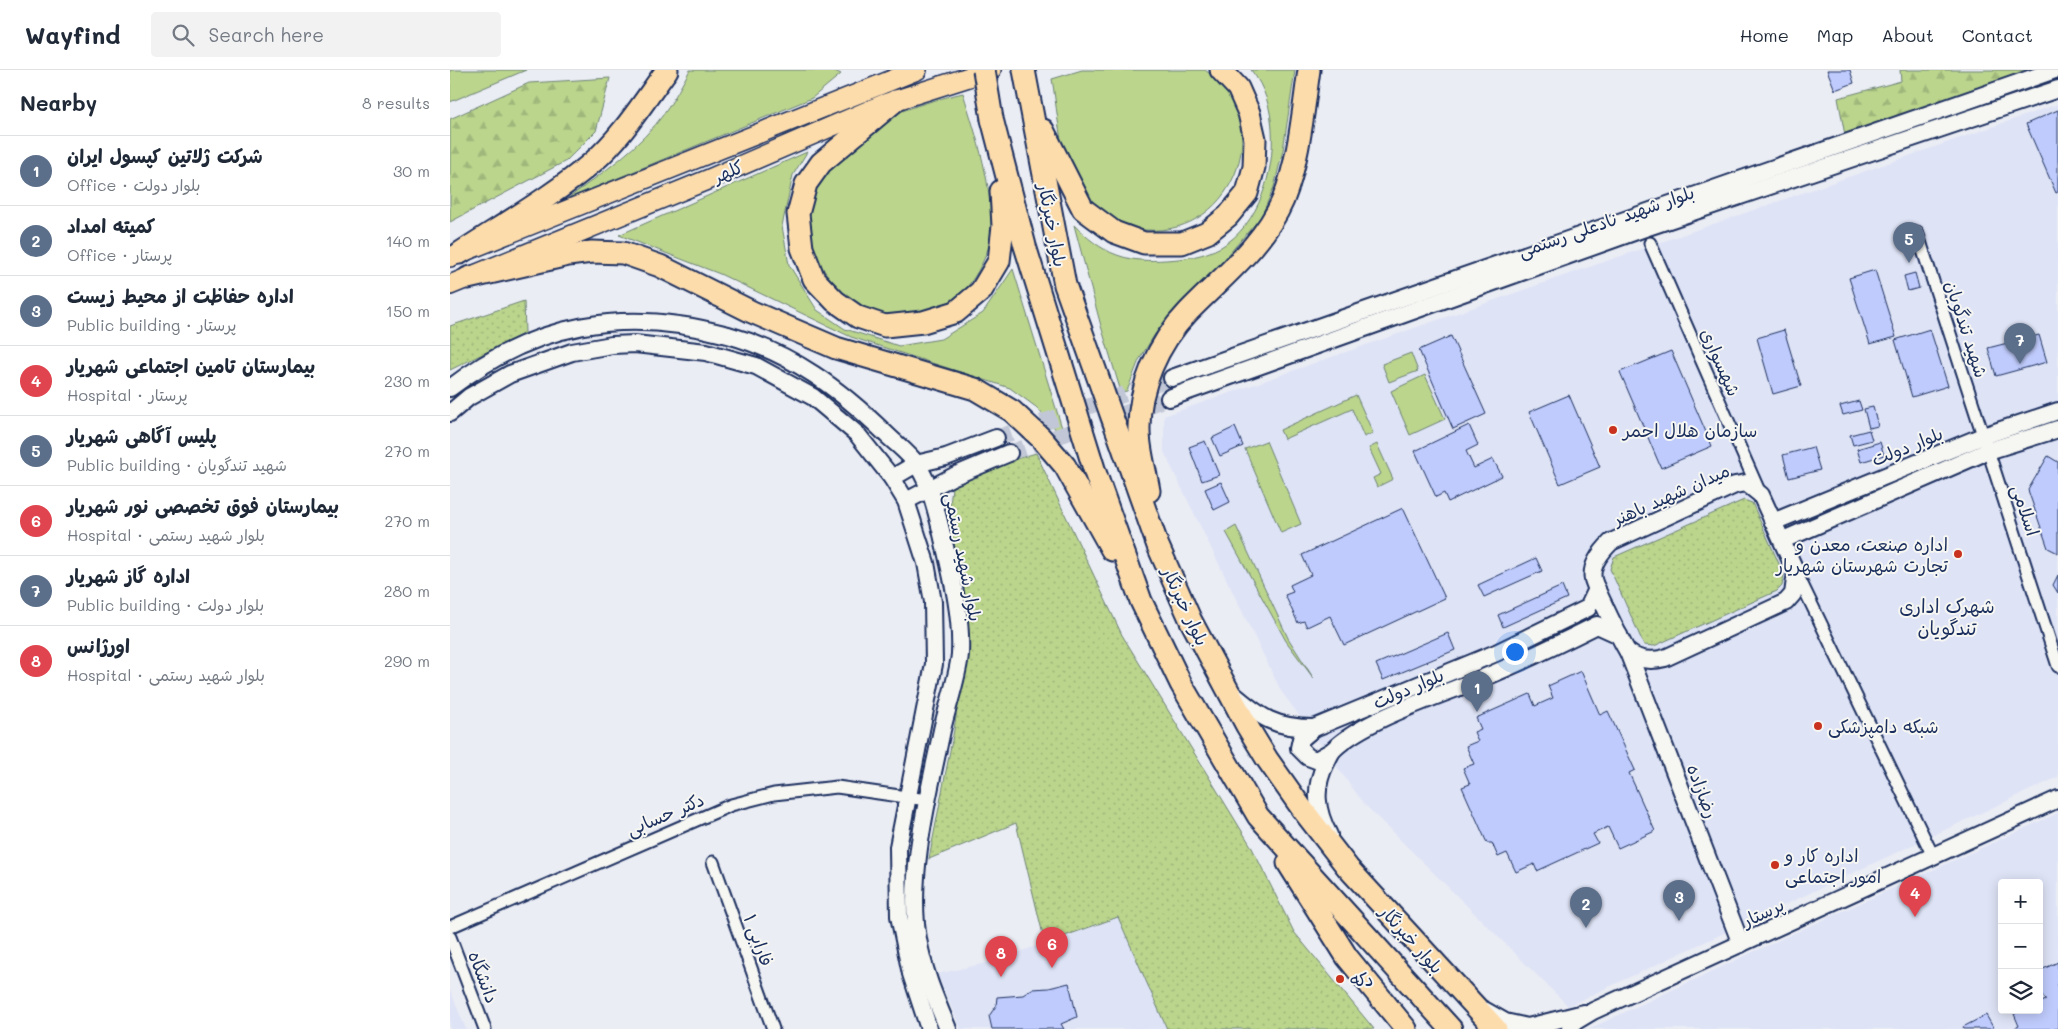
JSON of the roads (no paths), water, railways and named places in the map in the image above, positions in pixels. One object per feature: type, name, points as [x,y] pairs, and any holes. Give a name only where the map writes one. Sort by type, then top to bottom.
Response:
[{"type":"highway","points":[[455,255],[549,195],[594,161],[625,126],[667,70]]},
{"type":"highway","points":[[895,101],[821,163],[806,184],[798,214],[802,248],[814,279],[835,301],[858,317],[885,326],[923,322],[956,312],[981,291],[999,261],[1003,226],[1000,177],[984,70]]},
{"type":"highway","name":"بلوار خبرنگار","points":[[1024,70],[1065,285],[1158,546],[1192,621],[1226,687],[1267,759],[1303,810],[1348,868],[1496,1029]]},
{"type":"highway","points":[[1030,105],[1083,209],[1114,232],[1144,243],[1182,243],[1207,233],[1228,216],[1247,193],[1254,167],[1255,139],[1249,113],[1238,88],[1221,70]]},
{"type":"highway","points":[[1158,546],[1139,432],[1144,384],[1168,337],[1187,313],[1258,241],[1283,200],[1293,167],[1309,70]]},
{"type":"highway","name":"بلوار خبرنگار","points":[[992,119],[1034,274],[1095,472],[1141,601],[1181,684],[1258,816],[1451,1029]]},
{"type":"highway","points":[[459,282],[568,254],[592,252],[623,253],[660,266],[752,312],[836,348],[975,389],[1012,411],[1041,438],[1065,466],[1141,601]]},
{"type":"highway","points":[[1258,816],[1347,957],[1406,1029]]},
{"type":"main road","name":"کلهر","points":[[455,255],[917,70]]},
{"type":"main road","name":"کلهر","points":[[459,282],[895,101],[991,70]]},
{"type":"main road","name":"بلوار شهید نادعلی رستمی","points":[[1172,378],[2055,70]]},
{"type":"main road","name":"بلوار شهید نادعلی رستمی","points":[[1169,398],[1644,228],[2058,89]]},
{"type":"main road","name":"بلوار شهید رستمی","points":[[450,388],[473,370],[505,352],[539,338],[588,325],[615,321],[652,321],[688,326],[751,341],[817,375],[859,408],[916,464],[930,488],[959,614],[960,656],[943,722],[927,800],[915,882],[918,938],[929,982],[948,1029]]},
{"type":"main road","points":[[450,413],[469,397],[510,374],[572,352],[612,345],[635,344],[698,351],[756,366],[812,396],[857,434],[892,478],[906,501],[926,563],[933,602],[934,664],[898,847],[899,916],[910,974],[929,1029]]},
{"type":"main road","name":"بلوار دولت","points":[[1783,540],[1986,443],[2058,412]]},
{"type":"main road","name":"بلوار دولت","points":[[1773,522],[1986,443],[2058,429]]},
{"type":"main road","points":[[892,478],[916,464],[946,456],[996,438]]},
{"type":"main road","points":[[906,501],[930,488],[1009,453]]},
{"type":"main road","name":"میدان شهید باهنر","points":[[1628,652],[1592,578],[1601,552],[1612,542],[1735,486],[1746,483],[1761,495]]},
{"type":"main road","points":[[1628,652],[1644,660],[1665,658],[1786,602],[1793,594],[1796,572],[1761,495]]},
{"type":"main road","name":"بلوار دولت","points":[[1226,687],[1256,714],[1284,726],[1314,728],[1496,652],[1588,608],[1597,589]]},
{"type":"main road","name":"بلوار دولت","points":[[1348,868],[1323,825],[1317,801],[1318,778],[1332,751],[1353,735],[1383,719],[1516,664],[1597,625],[1619,634]]},
{"type":"main road","name":"رضازاده","points":[[1628,652],[1741,944]]},
{"type":"main road","points":[[1314,728],[1301,738],[1299,748],[1308,757],[1316,760],[1332,751]]},
{"type":"main road","name":"پرستار","points":[[1570,1029],[1573,1023],[1594,1011],[2058,799]]},
{"type":"main road","points":[[1471,1003],[1505,1022],[1528,1027],[1594,1011]]},
{"type":"street","name":"شهید تندگویان","points":[[1917,232],[1986,443]]},
{"type":"street","name":"شهسواری","points":[[1650,243],[1761,495]]},
{"type":"street","name":"اسلامی","points":[[1986,443],[2058,666]]},
{"type":"street","points":[[1796,572],[1933,856]]},
{"type":"street","name":"دکتر حسابی","points":[[450,927],[731,805],[774,794],[837,787],[927,800]]},
{"type":"street","name":"فارابی ۱","points":[[713,862],[773,1029]]},
{"type":"street","name":"دانشگاه","points":[[450,937],[484,1029]]},
{"type":"tunnel","points":[[996,438],[1172,378]]},
{"type":"tunnel","points":[[1009,453],[1169,398]]},
{"type":"place","name":"پلیس آگاهی شهریار","points":[[1909,263]]},
{"type":"place","name":"اداره گاز شهریار","points":[[2020,364]]},
{"type":"place","name":"سازمان هلال احمر","points":[[1613,430]]},
{"type":"place","name":"اداره صنعت، معدن و تجارت شهرستان شهریار","points":[[1958,554]]},
{"type":"place","name":"شرکت ژلاتین کپسول ایران","points":[[1477,712]]},
{"type":"place","name":"شبکه دامپزشکی","points":[[1818,726]]},
{"type":"place","name":"اداره کار و امور اجتماعی","points":[[1775,865]]},
{"type":"place","name":"بیمارستان تامین اجتماعی شهریار","points":[[1915,917]]},
{"type":"place","name":"اداره حفاظت از محیط زیست","points":[[1679,921]]},
{"type":"place","name":"کمیته امداد","points":[[1586,928]]},
{"type":"place","name":"بیمارستان فوق تخصصی نور شهریار","points":[[1052,968]]},
{"type":"place","name":"اورژانس","points":[[1001,977]]},
{"type":"place","name":"دکه","points":[[1340,979]]},
{"type":"district","name":"شهرک اداری تندگویان","points":[[1947,616]]}]
